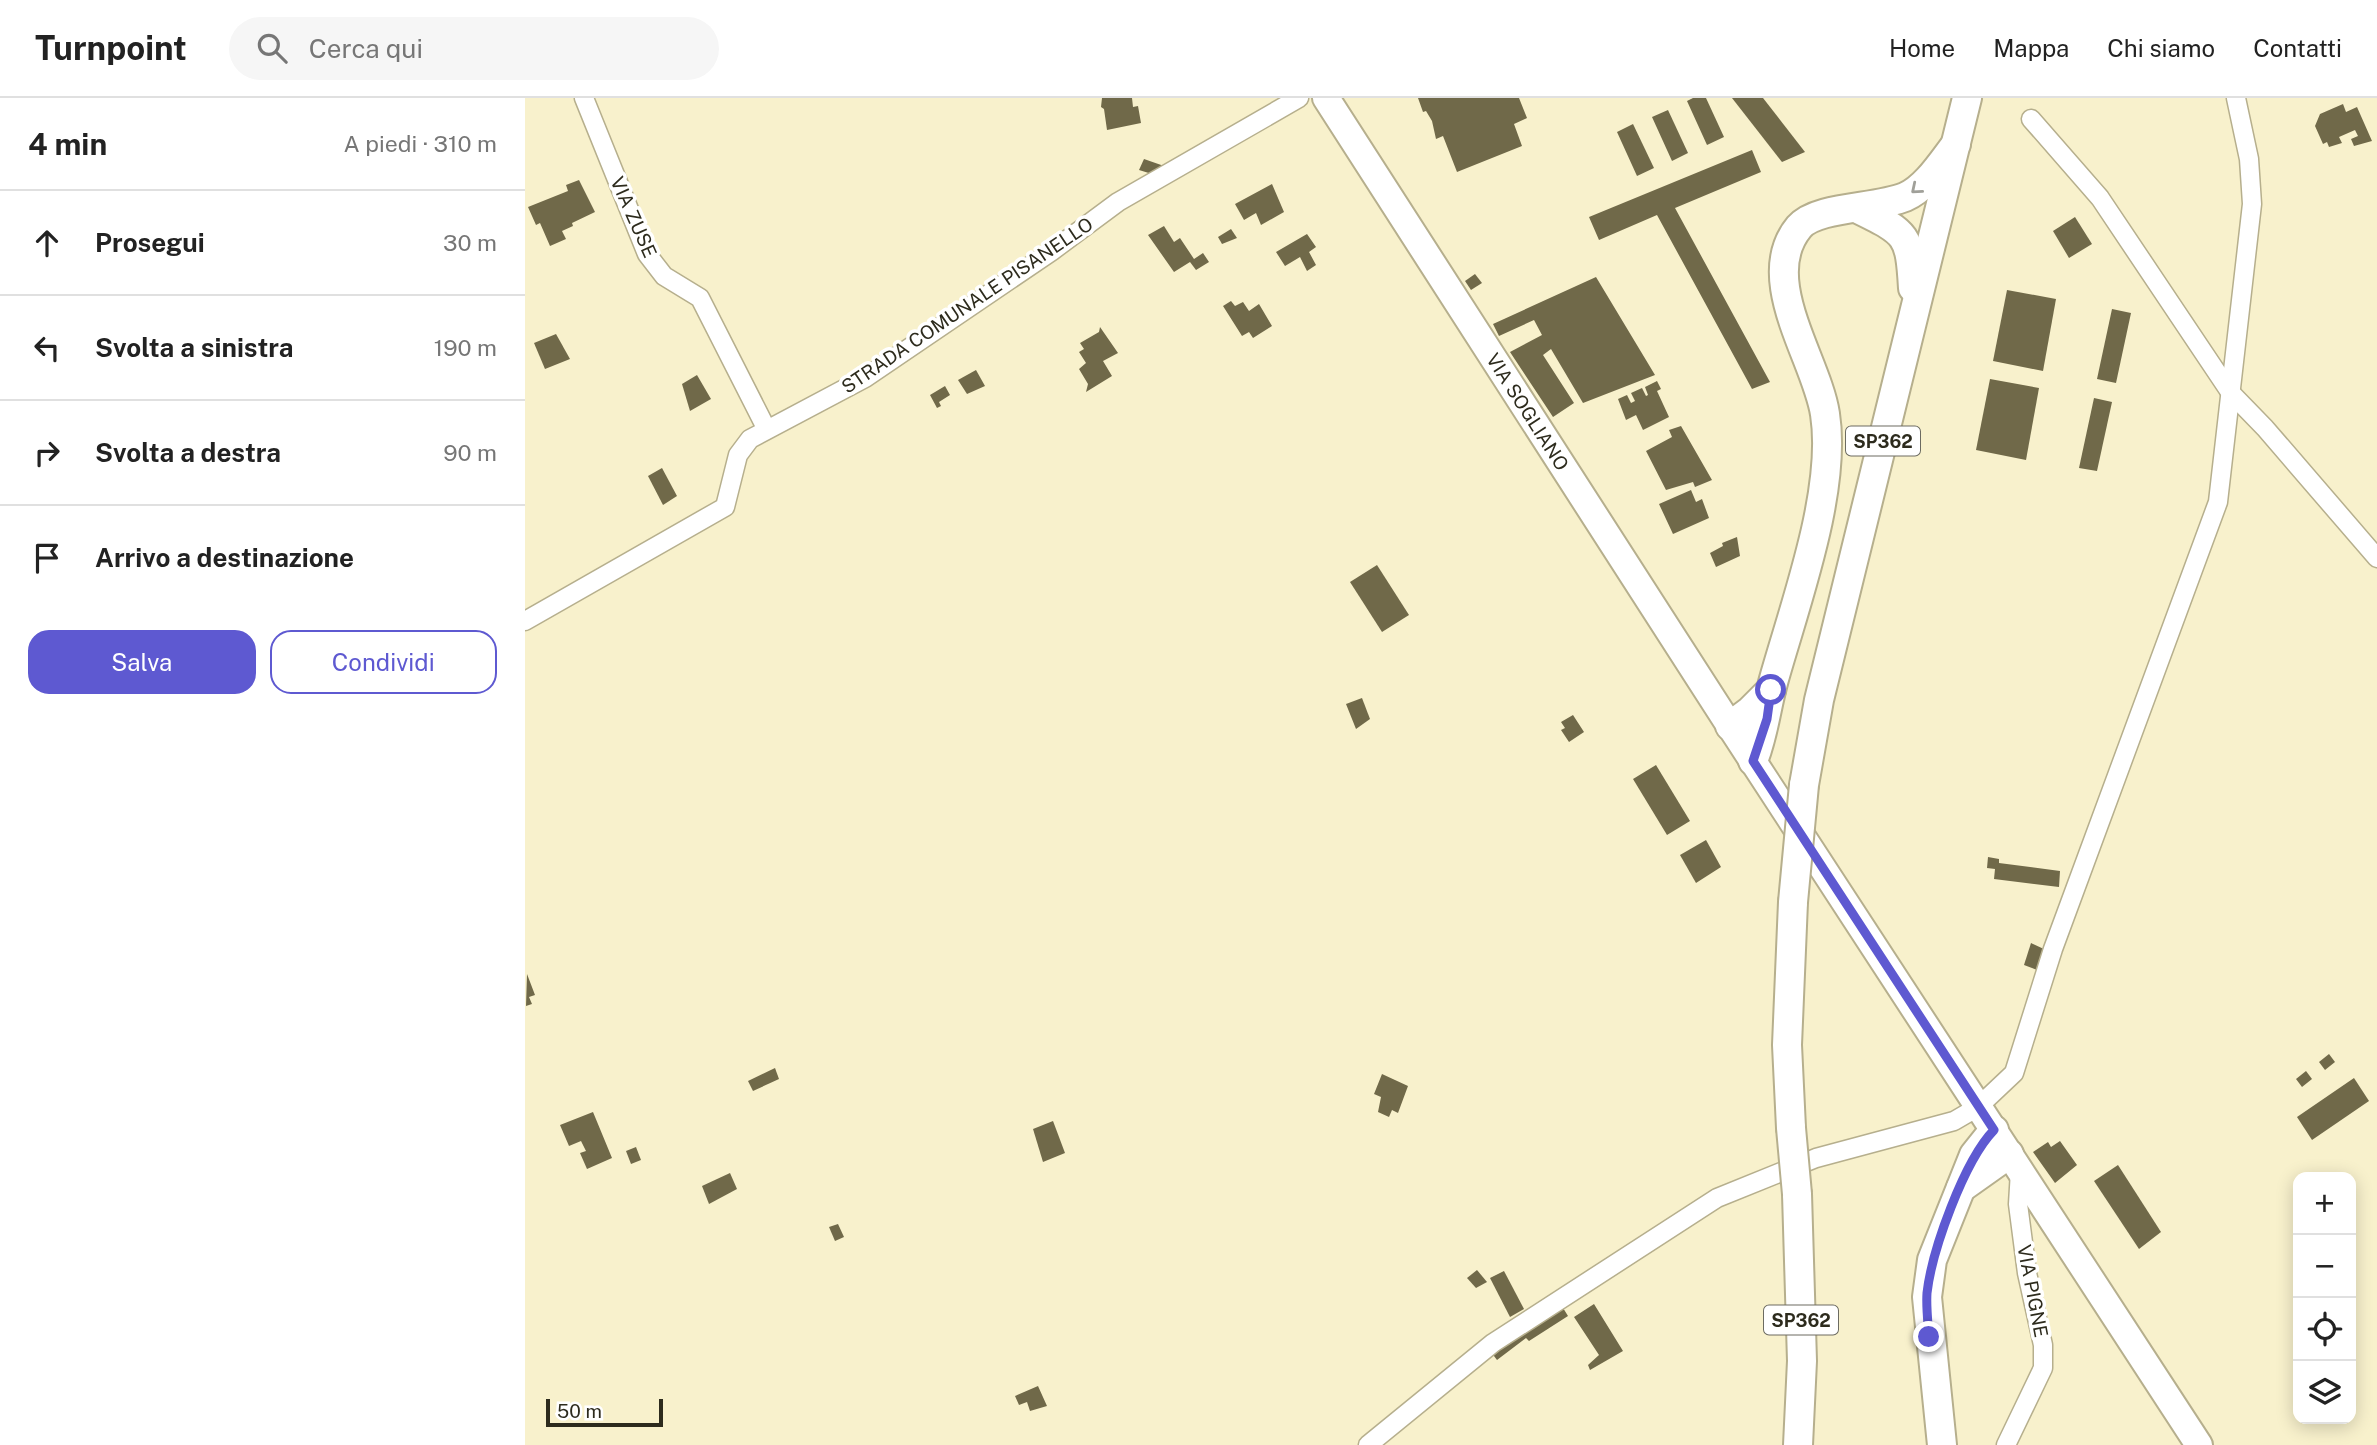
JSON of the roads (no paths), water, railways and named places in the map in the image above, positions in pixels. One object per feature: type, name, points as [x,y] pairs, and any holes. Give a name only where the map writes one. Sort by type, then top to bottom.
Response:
[{"type":"main road","name":"VIA SOGLIANO","points":[[1326,98],[1730,726],[2199,1445]]},
{"type":"main road","name":"SP362","points":[[1798,1445],[1802,1361],[1797,1194],[1787,1045],[1793,902],[1804,785],[1819,700],[1967,98]]},
{"type":"main road","points":[[1753,761],[1767,719],[1771,690],[1815,536],[1826,452],[1825,413],[1787,302],[1784,260],[1800,227],[1825,211],[1860,210],[1907,197],[1929,177],[1956,144]]},
{"type":"main road","points":[[1860,210],[1898,228],[1905,240],[1911,252],[1914,315]]},
{"type":"main road","points":[[1730,726],[1771,690]]},
{"type":"main road","points":[[1942,1445],[1927,1297],[1932,1260],[1986,1119]]},
{"type":"main road","points":[[1961,1188],[2015,1163]]},
{"type":"street","name":"VIA ZUSE","points":[[584,98],[647,254],[664,276],[700,298],[766,428]]},
{"type":"street","name":"STRADA COMUNALE PISANELLO","points":[[525,621],[725,507],[730,496],[738,455],[750,439],[766,428],[865,378],[1052,251],[1118,202],[1299,98]]},
{"type":"street","points":[[1368,1445],[1493,1343],[1717,1198],[1815,1158],[1954,1121],[1986,1119],[2014,1073],[2053,949],[2218,502],[2252,204],[2249,159],[2236,98]]},
{"type":"street","points":[[2031,119],[2100,198],[2230,392],[2265,428],[2377,558]]},
{"type":"street","name":"VIA PIGNE","points":[[2006,1445],[2043,1368],[2043,1345],[2027,1273],[2015,1163]]}]
